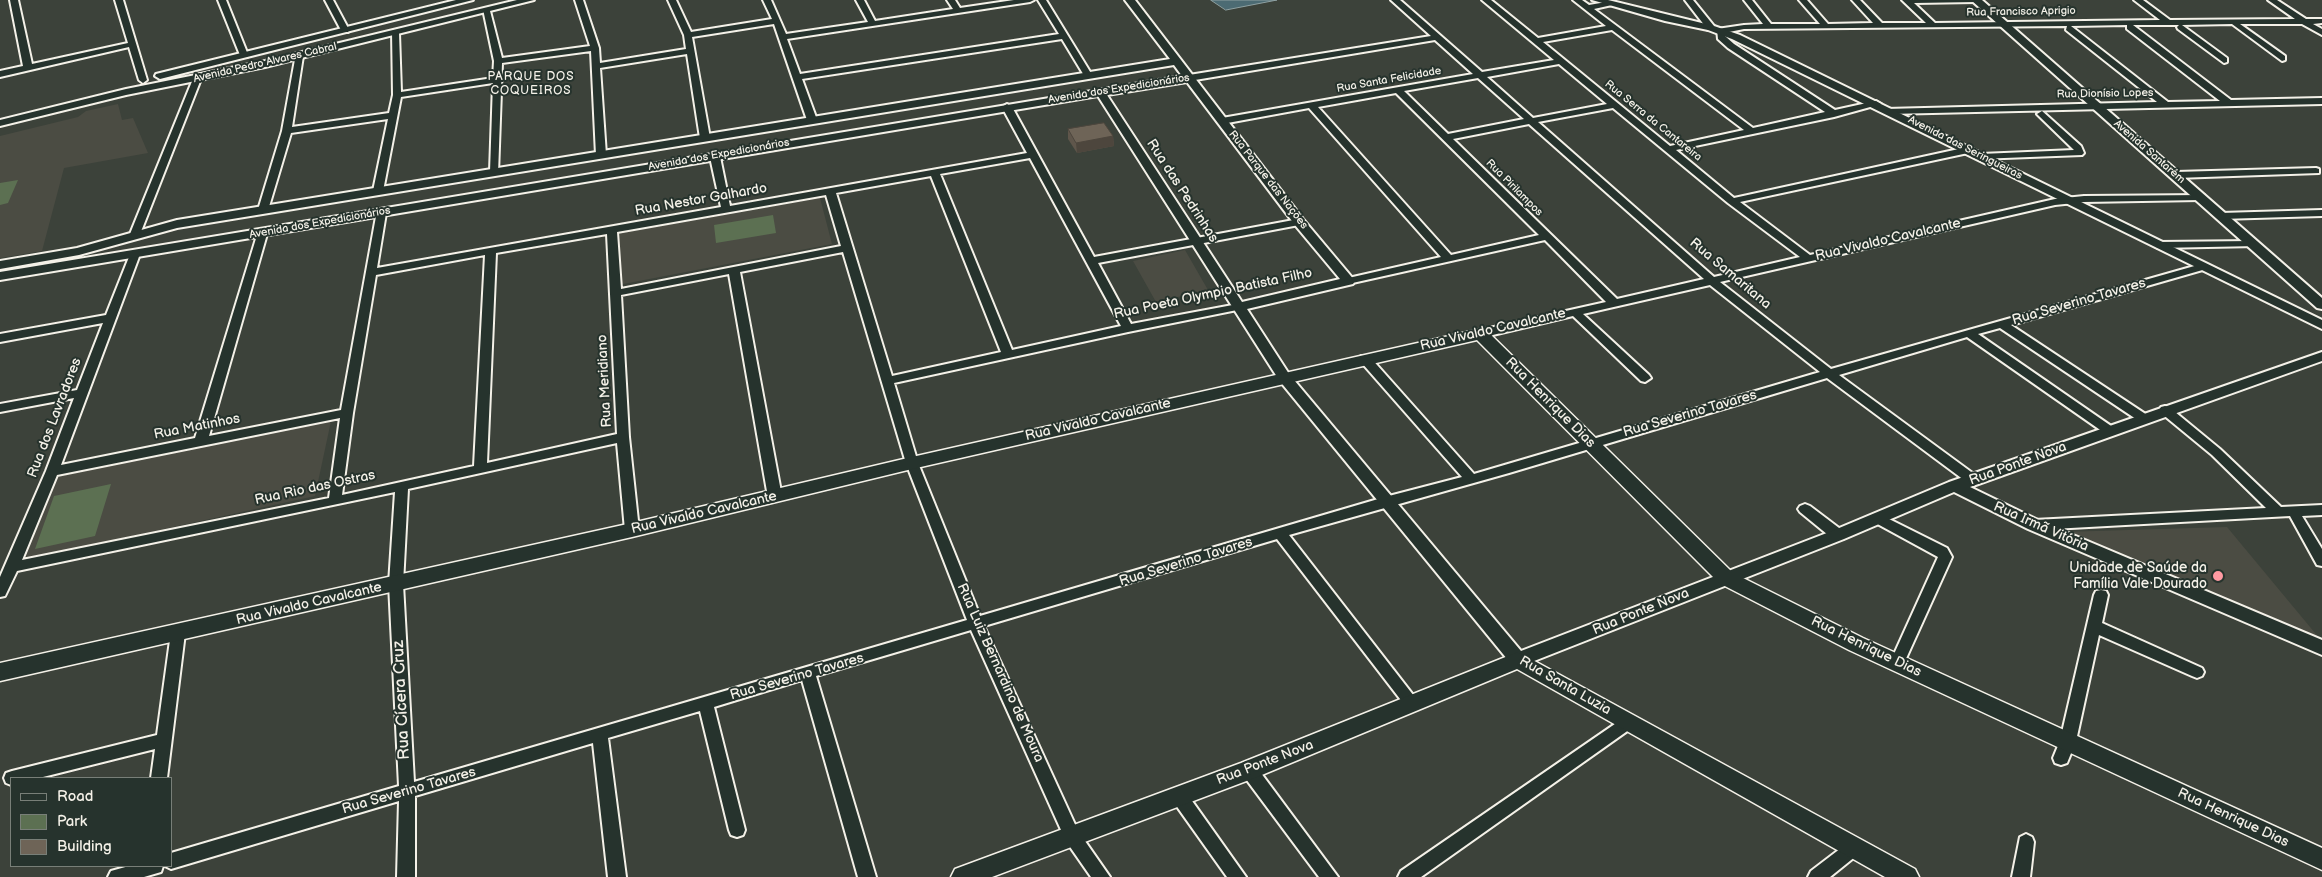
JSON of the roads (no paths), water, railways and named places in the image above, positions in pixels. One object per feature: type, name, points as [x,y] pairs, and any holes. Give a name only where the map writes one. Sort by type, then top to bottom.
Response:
[{"type":"main road","name":"Rua Vivaldo Cavalcante","points":[[0,672],[396,584],[1365,358],[1480,334]]},
{"type":"main road","name":"Rua Henrique Dias","points":[[1480,334],[1726,578],[1897,663],[2065,750],[2322,859]]},
{"type":"main road","name":"Rua Ponte Nova","points":[[968,876],[1249,770],[1518,660]]},
{"type":"main road","name":"Rua Santa Luzia","points":[[1518,660],[1907,877]]},
{"type":"street","points":[[14,0],[28,68]]},
{"type":"street","points":[[119,0],[143,80]]},
{"type":"street","points":[[222,0],[244,55]]},
{"type":"street","points":[[329,0],[345,30]]},
{"type":"street","name":"Avenida Pedro Alvares Cabral","points":[[0,121],[107,93],[143,80],[468,0]]},
{"type":"street","name":"Avenida Pedro Alvares Cabral","points":[[0,121],[126,92],[197,79],[299,56],[529,0]]},
{"type":"street","points":[[579,0],[595,48],[601,155]]},
{"type":"street","points":[[672,0],[688,35],[692,51],[705,138]]},
{"type":"street","points":[[767,0],[777,21],[812,120]]},
{"type":"street","points":[[860,0],[873,24]]},
{"type":"street","points":[[951,0],[958,11]]},
{"type":"street","points":[[782,37],[1030,0]]},
{"type":"street","points":[[1042,0],[1088,75]]},
{"type":"street","name":"Rua Parque das Nações","points":[[1130,0],[1348,282]]},
{"type":"street","name":"Rua Samaritana","points":[[1395,0],[1481,74],[1531,121],[1711,280],[1830,374],[1973,480]]},
{"type":"street","name":"Rua Serra da Cantareira","points":[[1486,0],[1732,201],[1807,258]]},
{"type":"street","points":[[1577,0],[1753,132]]},
{"type":"street","name":"Avenida das Seringueiras","points":[[1597,0],[1668,20],[1720,31],[1903,117],[2322,326]]},
{"type":"street","points":[[1690,0],[1720,31],[1731,46],[1834,114]]},
{"type":"street","points":[[1748,0],[1769,27]]},
{"type":"street","points":[[1803,0],[1826,26]]},
{"type":"street","points":[[1856,0],[1879,25]]},
{"type":"street","points":[[1907,0],[1976,0]]},
{"type":"street","points":[[1907,0],[1932,24]]},
{"type":"street","name":"Avenida Santarém","points":[[1976,0],[2322,305]]},
{"type":"street","points":[[2138,0],[2167,22]]},
{"type":"street","points":[[2272,0],[2322,33]]},
{"type":"street","points":[[1588,8],[1609,3]]},
{"type":"street","points":[[486,11],[498,61],[495,172]]},
{"type":"street","points":[[688,35],[777,21]]},
{"type":"street","name":"Rua Francisco Aprigio","points":[[1720,31],[2167,22],[2322,22]]},
{"type":"street","name":"Rua Francisco Aprigio","points":[[1720,31],[1744,27],[1932,24],[2069,28],[2181,27],[2305,22]]},
{"type":"street","points":[[2236,25],[2282,58]]},
{"type":"street","points":[[1537,41],[1614,27]]},
{"type":"street","points":[[2130,27],[2229,103]]},
{"type":"street","points":[[2181,27],[2224,60]]},
{"type":"street","points":[[2069,28],[2165,104]]},
{"type":"street","points":[[378,191],[397,95],[395,33]]},
{"type":"street","points":[[797,77],[1063,36]]},
{"type":"street","points":[[317,37],[328,49]]},
{"type":"street","name":"Avenida dos Expedicionários","points":[[0,276],[262,234],[759,148],[1439,37]]},
{"type":"street","points":[[0,74],[133,44]]},
{"type":"street","points":[[498,61],[595,48]]},
{"type":"street","points":[[595,66],[692,51]]},
{"type":"street","points":[[263,210],[287,131],[299,56]]},
{"type":"street","name":"Avenida dos Expedicionários","points":[[0,265],[79,252],[136,234],[263,210],[1177,61]]},
{"type":"street","name":"Rua Santa Felicidade","points":[[1222,121],[1560,61]]},
{"type":"street","points":[[136,234],[197,79]]},
{"type":"street","points":[[397,95],[497,80]]},
{"type":"street","name":"Rua Pirilampos","points":[[1398,90],[1613,302]]},
{"type":"street","name":"Rua das Pedrinhas","points":[[1100,92],[1284,377]]},
{"type":"street","points":[[957,97],[967,114]]},
{"type":"street","name":"Rua Dionísio Lopes","points":[[1903,117],[2042,114],[2165,104],[2322,102]]},
{"type":"street","points":[[1669,149],[1876,104]]},
{"type":"street","points":[[1311,105],[1449,259]]},
{"type":"street","points":[[1446,137],[1614,105]]},
{"type":"street","points":[[1007,107],[1128,328]]},
{"type":"street","points":[[2006,108],[2014,114]]},
{"type":"street","name":"Rua Dionísio Lopes","points":[[1889,111],[2006,108],[2322,108]]},
{"type":"street","points":[[1981,157],[2078,153],[2078,148],[2042,114]]},
{"type":"street","points":[[287,131],[393,115]]},
{"type":"street","points":[[754,130],[759,148]]},
{"type":"street","points":[[1732,201],[1968,150]]},
{"type":"street","name":"Rua Nestor Galhardo","points":[[373,272],[1034,155]]},
{"type":"street","points":[[715,156],[726,210]]},
{"type":"street","points":[[2176,175],[2316,171]]},
{"type":"street","points":[[935,173],[1008,355]]},
{"type":"street","points":[[434,182],[436,204]]},
{"type":"street","name":"Rua Luiz Bernardino de Moura","points":[[830,191],[912,463],[976,624],[1072,836],[1101,877]]},
{"type":"street","name":"Rua Vivaldo Cavalcante","points":[[1480,334],[1613,302],[2069,200],[2200,197]]},
{"type":"street","points":[[335,501],[381,213]]},
{"type":"street","points":[[2221,216],[2322,213]]},
{"type":"street","points":[[1090,261],[1300,222]]},
{"type":"street","name":"Rua Meridiano","points":[[612,229],[623,438],[632,530]]},
{"type":"street","points":[[201,441],[262,234]]},
{"type":"street","name":"Rua Poeta Olympio Batista Filho","points":[[887,381],[1128,328],[1238,307],[1546,237]]},
{"type":"street","points":[[2158,245],[2253,244]]},
{"type":"street","points":[[615,293],[848,248]]},
{"type":"street","points":[[480,469],[491,251]]},
{"type":"street","name":"Rua dos Lavradores","points":[[0,592],[52,471],[80,393],[135,254]]},
{"type":"street","name":"Rua Severino Tavares","points":[[172,861],[1385,502],[1471,479],[2202,267]]},
{"type":"street","points":[[734,270],[775,497]]},
{"type":"street","points":[[1574,311],[1645,378]]},
{"type":"street","points":[[0,338],[110,318]]},
{"type":"street","points":[[2002,324],[2143,418]]},
{"type":"street","points":[[1970,334],[2110,431]]},
{"type":"street","name":"Rua Ponte Nova","points":[[1518,660],[1838,535],[1955,486],[2165,410],[2322,356]]},
{"type":"street","points":[[1365,358],[1471,479]]},
{"type":"street","name":"Rua Santa Luzia","points":[[1284,377],[1385,502],[1518,660]]},
{"type":"street","points":[[0,408],[80,393]]},
{"type":"street","points":[[2165,410],[2216,452],[2278,512]]},
{"type":"street","name":"Rua Matinhos","points":[[52,471],[348,413]]},
{"type":"street","name":"Rua Rio das Ostras","points":[[12,567],[335,501],[623,438]]},
{"type":"street","name":"Rua Cícera Cruz","points":[[402,486],[396,584],[406,792],[406,877]]},
{"type":"street","name":"Rua Irmã Vitória","points":[[1955,486],[2034,525],[2322,648]]},
{"type":"street","points":[[1805,509],[1838,535]]},
{"type":"street","points":[[2034,525],[2322,510]]},
{"type":"street","points":[[2293,511],[2322,561]]},
{"type":"street","points":[[1877,518],[1942,552],[1945,557],[1897,663]]},
{"type":"street","points":[[1281,534],[1412,704]]},
{"type":"street","points":[[2065,750],[2101,594]]},
{"type":"street","points":[[2094,626],[2197,672]]},
{"type":"street","points":[[160,777],[178,633]]},
{"type":"street","points":[[808,674],[867,877]]},
{"type":"street","points":[[706,704],[737,830]]},
{"type":"street","points":[[1406,877],[1628,722]]},
{"type":"street","points":[[600,735],[617,877]]},
{"type":"street","points":[[16,777],[165,740]]},
{"type":"street","points":[[1249,770],[1329,877]]},
{"type":"street","points":[[1179,796],[1237,877]]},
{"type":"street","points":[[2021,877],[2026,842]]},
{"type":"street","points":[[1818,877],[1855,847]]},
{"type":"street","points":[[117,877],[150,867]]},
{"type":"water","points":[[1211,0],[1277,0],[1226,10]]},
{"type":"place","name":"Unidade de Saúde da Família Vale Dourado","points":[[2218,576]]},
{"type":"district","name":"PARQUE DOS COQUEIROS","points":[[531,84]]}]
